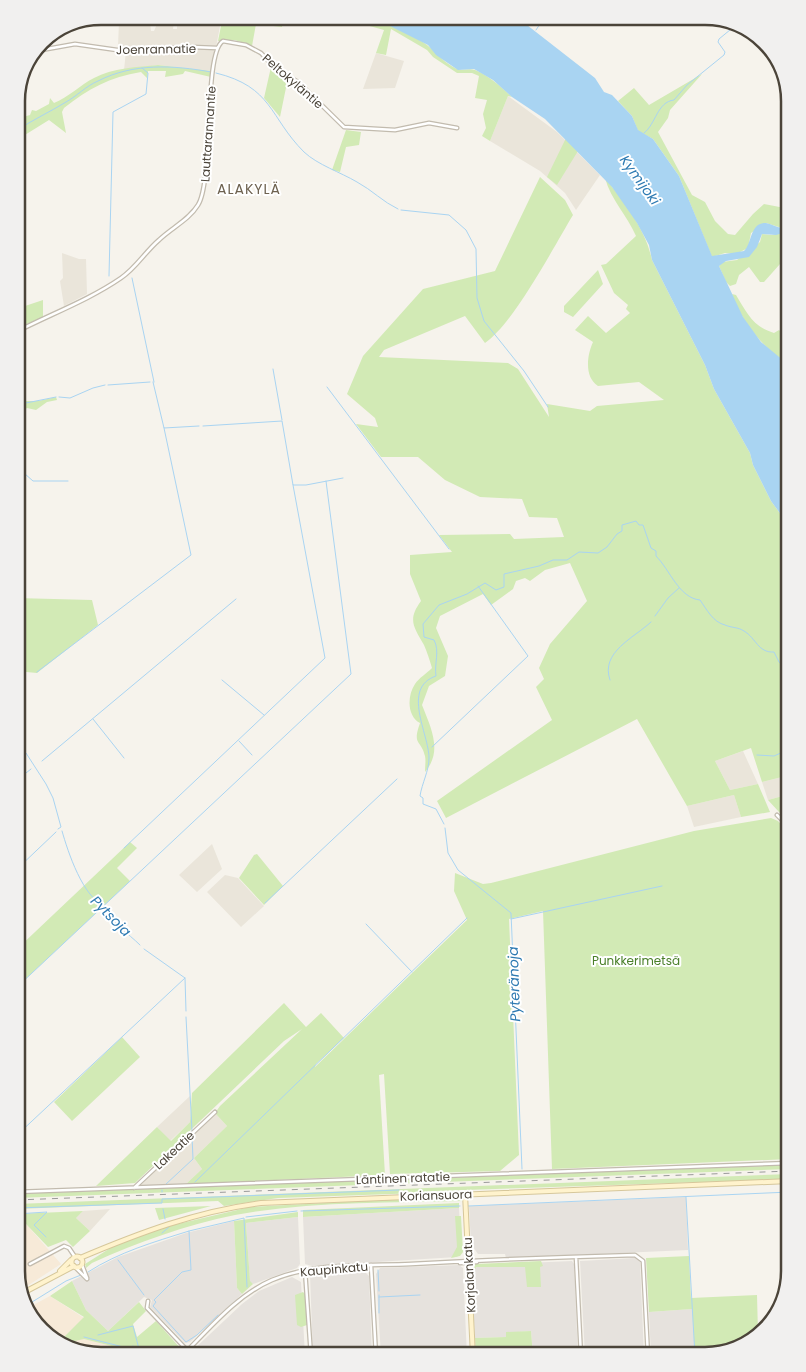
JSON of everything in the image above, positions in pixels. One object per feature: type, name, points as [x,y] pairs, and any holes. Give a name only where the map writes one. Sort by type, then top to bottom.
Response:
[{"type":"main road","name":"Koriansuora","points":[[81,1262],[92,1254],[149,1229],[203,1214],[250,1204],[781,1181]]},
{"type":"main road","name":"Korjalankatu","points":[[465,1194],[473,1347]]},
{"type":"main road","points":[[73,1259],[81,1262]]},
{"type":"main road","points":[[73,1259],[74,1267]]},
{"type":"main road","points":[[58,1273],[73,1259]]},
{"type":"main road","points":[[27,1291],[81,1262]]},
{"type":"street","name":"Peltokyläntie","points":[[217,48],[219,43],[228,41],[246,45],[261,53],[277,70],[298,82],[344,127],[395,130],[429,123],[457,128]]},
{"type":"street","name":"Joenrannatie","points":[[45,50],[75,44],[117,50],[217,48]]},
{"type":"street","name":"Lauttarannantie","points":[[25,327],[121,278],[156,243],[187,218],[198,205],[204,187],[210,105],[217,48]]},
{"type":"street","points":[[778,815],[781,818]]},
{"type":"street","name":"Lakeatie","points":[[134,1188],[214,1112]]},
{"type":"street","name":"Läntinen ratatie","points":[[25,1192],[781,1163]]},
{"type":"street","points":[[30,1264],[64,1246],[69,1248],[73,1259]]},
{"type":"street","name":"Kaupinkatu","points":[[190,1347],[241,1299],[256,1288],[291,1273],[305,1270],[372,1265],[635,1255],[643,1261],[648,1347]]},
{"type":"street","points":[[576,1257],[581,1347]]},
{"type":"street","points":[[74,1267],[87,1279],[81,1262]]},
{"type":"street","points":[[372,1265],[376,1347]]},
{"type":"street","points":[[305,1270],[310,1347]]},
{"type":"street","points":[[148,1301],[147,1308],[184,1347]]},
{"type":"shaded area","points":[[119,25],[150,25],[151,31],[154,31],[157,25],[174,25],[173,29],[177,29],[177,25],[220,25],[216,47],[155,46],[121,48],[118,46]]},
{"type":"shaded area","points":[[190,48],[213,49],[215,52],[212,71],[158,65],[124,70],[126,51]]},
{"type":"shaded area","points":[[376,53],[404,61],[395,88],[363,89]]},
{"type":"shaded area","points":[[508,96],[557,132],[600,175],[576,210],[565,193],[540,171],[490,141]]},
{"type":"shaded area","points":[[62,253],[79,259],[86,259],[87,294],[64,306],[60,281],[63,278]]},
{"type":"shaded area","points":[[743,751],[758,784],[730,790],[715,761]]},
{"type":"shaded area","points":[[781,777],[781,796],[768,800],[762,782]]},
{"type":"shaded area","points":[[734,795],[741,817],[694,827],[687,806]]},
{"type":"shaded area","points":[[212,844],[222,869],[197,892],[179,875]]},
{"type":"shaded area","points":[[225,875],[238,878],[264,906],[241,927],[207,892]]},
{"type":"shaded area","points":[[190,1096],[190,1122],[170,1141],[157,1127]]},
{"type":"shaded area","points":[[215,1113],[227,1126],[194,1158],[202,1169],[186,1184],[139,1186]]},
{"type":"shaded area","points":[[686,1197],[688,1250],[506,1258],[505,1254],[478,1254],[471,1244],[469,1206]]},
{"type":"shaded area","points":[[459,1208],[461,1252],[457,1257],[312,1266],[305,1264],[303,1217]]},
{"type":"shaded area","points":[[110,1209],[90,1231],[76,1218],[83,1211]]},
{"type":"shaded area","points":[[298,1217],[300,1264],[297,1268],[253,1284],[250,1282],[246,1223]]},
{"type":"shaded area","points":[[234,1221],[237,1288],[242,1294],[190,1342],[185,1343],[150,1307],[152,1300],[144,1297],[108,1331],[86,1310],[72,1281],[118,1257],[186,1233]]},
{"type":"shaded area","points":[[25,1224],[61,1264],[26,1287],[25,1271]]},
{"type":"shaded area","points":[[635,1258],[640,1262],[644,1347],[585,1347],[580,1261]]},
{"type":"shaded area","points":[[572,1261],[574,1264],[578,1347],[532,1347],[531,1331],[506,1333],[507,1337],[475,1338],[471,1268],[475,1265]]},
{"type":"shaded area","points":[[459,1265],[463,1268],[467,1347],[380,1347],[376,1274],[380,1268]]},
{"type":"shaded area","points":[[362,1269],[369,1276],[372,1347],[313,1347],[310,1275],[316,1271]]},
{"type":"shaded area","points":[[292,1277],[301,1282],[305,1347],[196,1347],[242,1304],[259,1291]]},
{"type":"shaded area","points":[[50,1296],[84,1318],[64,1337],[84,1339],[115,1347],[86,1346],[67,1339],[59,1334],[51,1328],[33,1305]]},
{"type":"shaded area","points":[[692,1309],[694,1347],[651,1347],[649,1312]]},
{"type":"green space","points":[[221,25],[256,25],[252,46],[235,40],[218,41]]},
{"type":"green space","points":[[265,25],[282,25],[282,27]]},
{"type":"green space","points":[[366,25],[386,25],[399,29],[427,45],[452,67],[459,70],[475,70],[486,75],[512,97],[508,96],[490,141],[482,136],[486,128],[483,114],[487,100],[475,98],[479,76],[472,73],[457,73],[433,57],[427,50],[391,29],[386,55],[376,53],[384,30]]},
{"type":"green space","points":[[158,65],[212,71],[211,77],[185,71],[183,74],[165,77],[166,71],[148,71],[147,78],[141,72],[119,77],[82,95],[64,108],[62,112],[66,133],[49,120],[25,135],[25,116],[30,115],[32,110],[36,111],[49,104],[50,98],[54,103],[101,75],[125,68]]},
{"type":"green space","points":[[271,67],[288,78],[280,117],[264,98]]},
{"type":"green space","points":[[702,74],[670,110],[668,118],[658,132],[692,195],[705,202],[715,221],[728,234],[735,235],[764,204],[781,207],[781,228],[766,223],[751,233],[748,248],[736,254],[725,253],[712,257],[679,176],[653,139],[638,131],[632,116],[618,101],[634,88],[649,105]]},
{"type":"green space","points":[[346,130],[361,132],[359,145],[346,147],[340,172],[332,170]]},
{"type":"green space","points":[[566,138],[578,151],[557,185],[547,177]]},
{"type":"green space","points":[[540,177],[565,200],[573,215],[532,284],[496,333],[485,343],[465,316],[384,350],[379,357],[508,363],[518,369],[549,417],[547,404],[590,411],[597,406],[664,400],[639,382],[598,386],[590,377],[588,366],[589,353],[593,342],[575,330],[588,316],[606,333],[630,313],[626,309],[628,305],[614,293],[601,265],[606,264],[636,236],[611,193],[605,178],[627,206],[640,227],[652,260],[705,365],[714,389],[750,453],[753,465],[771,501],[781,515],[781,777],[762,782],[751,748],[715,761],[730,790],[758,784],[770,812],[741,817],[734,795],[687,806],[637,719],[446,818],[437,801],[552,720],[536,687],[544,679],[539,668],[550,644],[587,601],[570,563],[545,570],[530,581],[525,578],[516,581],[513,589],[491,605],[483,594],[440,616],[436,628],[448,656],[445,676],[429,686],[422,705],[434,739],[433,756],[425,772],[425,756],[417,739],[420,723],[413,716],[410,700],[415,684],[432,668],[413,619],[414,613],[421,601],[410,574],[410,555],[452,552],[439,535],[510,534],[514,539],[564,537],[557,518],[529,517],[522,499],[480,497],[445,480],[418,457],[381,457],[356,424],[378,427],[375,418],[347,394],[363,356],[423,289],[495,271]]},
{"type":"green space","points":[[781,233],[781,265],[780,264],[764,282],[760,282],[749,267],[739,275],[736,284],[730,286],[726,282],[719,266],[722,262],[737,260],[760,242],[762,234],[772,235]]},
{"type":"green space","points":[[598,270],[603,284],[573,317],[564,312],[564,306]]},
{"type":"green space","points":[[732,294],[736,295],[747,313],[761,327],[774,333],[779,330],[781,332],[781,360],[763,344],[741,315]]},
{"type":"green space","points":[[43,300],[43,318],[25,325],[25,306]]},
{"type":"green space","points":[[56,397],[57,400],[47,402],[36,410],[27,408],[25,409],[25,401],[38,401]]},
{"type":"green space","points":[[25,598],[92,600],[98,625],[37,673],[25,672]]},
{"type":"green space","points":[[781,796],[781,814],[768,800]]},
{"type":"green space","name":"Punkkerimetsä","points":[[771,818],[781,824],[781,1159],[552,1169],[543,911],[509,919],[519,1155],[500,1171],[390,1174],[384,1074],[379,1075],[385,1175],[186,1184],[202,1169],[194,1158],[227,1126],[215,1113],[220,1106],[302,1029],[284,1041],[135,1183],[96,1186],[157,1127],[171,1141],[190,1122],[192,1093],[284,1003],[306,1027],[321,1013],[344,1038],[315,1067],[467,920],[454,891],[455,873],[483,884],[491,883],[694,831]]},
{"type":"green space","points":[[130,842],[137,848],[117,868],[130,881],[25,980],[25,941]]},
{"type":"green space","points":[[257,854],[283,886],[264,905],[239,878],[254,855]]},
{"type":"green space","points":[[122,1037],[140,1057],[72,1121],[54,1102]]},
{"type":"green space","points":[[781,1165],[781,1169],[25,1198],[25,1194]]},
{"type":"green space","points":[[781,1174],[781,1179],[278,1198],[224,1206],[218,1201],[25,1209],[25,1204]]},
{"type":"green space","points":[[457,1196],[463,1201],[320,1205],[263,1210],[235,1215],[198,1224],[145,1241],[109,1255],[86,1268],[85,1264],[112,1247],[165,1227],[250,1207]]},
{"type":"green space","points":[[459,1203],[459,1208],[303,1217],[303,1210]]},
{"type":"green space","points":[[211,1206],[159,1220],[155,1208]]},
{"type":"green space","points":[[83,1211],[76,1218],[90,1231],[73,1247],[66,1240],[48,1247],[25,1224],[25,1214]]},
{"type":"green space","points":[[298,1212],[298,1217],[246,1223],[250,1281],[253,1284],[242,1294],[237,1288],[234,1221]]},
{"type":"green space","points":[[455,1216],[461,1216],[463,1252],[460,1256],[451,1258],[457,1247]]},
{"type":"green space","points":[[689,1256],[691,1298],[757,1295],[758,1326],[730,1343],[720,1346],[694,1347],[692,1309],[649,1312],[646,1258]]},
{"type":"green space","points":[[541,1261],[543,1266],[540,1267],[541,1287],[527,1287],[525,1267],[476,1267],[474,1272],[471,1270],[471,1266],[476,1264]]},
{"type":"green space","points":[[72,1281],[86,1310],[108,1331],[139,1302],[146,1311],[133,1324],[137,1337],[156,1321],[179,1347],[115,1347],[84,1339],[73,1341],[64,1337],[84,1317],[50,1296]]},
{"type":"green space","points":[[303,1292],[305,1294],[307,1325],[301,1327],[297,1325],[295,1295]]},
{"type":"green space","points":[[531,1331],[532,1347],[476,1347],[475,1338],[506,1337],[506,1332]]},
{"type":"water","name":"Kymijoki","points":[[388,25],[527,25],[595,78],[604,92],[612,95],[632,116],[638,130],[653,139],[679,176],[712,256],[744,251],[754,230],[761,224],[766,223],[781,228],[781,234],[762,234],[757,247],[749,257],[726,261],[719,266],[743,317],[761,342],[781,359],[781,515],[771,501],[753,465],[750,453],[714,389],[705,365],[652,260],[649,245],[637,223],[612,187],[545,119],[512,97],[493,80],[474,69],[458,70],[436,55],[428,45]]},
{"type":"waterway","points":[[536,30],[539,25]]},
{"type":"waterway","points":[[644,133],[664,105],[674,100],[687,85],[724,55],[725,52],[718,42],[731,29]]},
{"type":"waterway","points":[[25,125],[70,100],[94,83],[125,71],[139,68],[168,67],[211,72]]},
{"type":"waterway","points":[[109,276],[113,112],[146,94],[148,73],[142,68]]},
{"type":"waterway","points":[[216,73],[235,79],[249,86],[260,95],[293,139],[310,157],[362,185],[398,209]]},
{"type":"waterway","points":[[401,210],[449,215],[466,230],[476,249],[477,298],[484,321],[524,371],[548,407]]},
{"type":"waterway","points":[[132,278],[154,382]]},
{"type":"waterway","points":[[273,369],[282,420]]},
{"type":"waterway","points":[[108,385],[150,382]]},
{"type":"waterway","points":[[153,382],[164,428],[199,426]]},
{"type":"waterway","points":[[59,397],[70,398],[105,385]]},
{"type":"waterway","points":[[327,387],[449,549]]},
{"type":"waterway","points":[[25,403],[56,397]]},
{"type":"waterway","points":[[203,426],[282,421],[293,485],[306,485],[343,478]]},
{"type":"waterway","points":[[37,672],[191,555],[164,428]]},
{"type":"waterway","points":[[25,474],[33,481],[68,481]]},
{"type":"waterway","points":[[25,980],[351,674],[326,481]]},
{"type":"waterway","points":[[124,848],[325,658],[293,485]]},
{"type":"waterway","name":"Pyteränoja","points":[[444,824],[436,809],[423,804],[423,798],[420,796],[429,758],[418,701],[420,690],[426,682],[436,676],[437,653],[434,640],[424,637],[423,624],[439,605],[467,594],[485,583],[496,590],[504,587],[504,574],[539,566],[553,560],[567,560],[579,552],[598,553],[607,547],[617,534],[622,531],[622,525],[636,521],[639,525],[643,525],[651,548],[656,551],[656,556],[686,594],[700,600],[717,621],[742,630],[761,648],[774,652],[781,664]]},
{"type":"waterway","points":[[432,747],[528,656],[478,586]]},
{"type":"waterway","points":[[655,616],[668,598],[679,588]]},
{"type":"waterway","points":[[42,761],[236,599]]},
{"type":"waterway","points":[[610,680],[608,670],[614,654],[620,646],[651,622]]},
{"type":"waterway","points":[[222,680],[264,715]]},
{"type":"waterway","points":[[93,719],[124,758]]},
{"type":"waterway","points":[[239,741],[252,755]]},
{"type":"waterway","name":"Pytsoja","points":[[25,752],[53,798],[61,827],[58,829]]},
{"type":"waterway","points":[[757,755],[774,756],[781,753]]},
{"type":"waterway","points":[[25,774],[31,769]]},
{"type":"waterway","points":[[265,903],[397,779]]},
{"type":"waterway","name":"Pyteränoja","points":[[445,828],[448,853],[458,870],[511,913],[522,1169]]},
{"type":"waterway","name":"Pytsoja","points":[[62,831],[83,884],[90,894],[105,906],[111,918],[140,945]]},
{"type":"waterway","points":[[25,861],[56,832]]},
{"type":"waterway","points":[[511,919],[662,886]]},
{"type":"waterway","points":[[195,1182],[467,918]]},
{"type":"waterway","points":[[366,924],[412,972]]},
{"type":"waterway","name":"Pytsoja","points":[[144,949],[185,978],[186,1011]]},
{"type":"waterway","points":[[25,1128],[185,978]]},
{"type":"waterway","name":"Pytsoja","points":[[186,1017],[192,1131]]},
{"type":"waterway","name":"Pytsoja","points":[[165,1185],[193,1159],[192,1136]]},
{"type":"waterway","points":[[25,1208],[162,1203],[162,1199],[399,1190]]},
{"type":"waterway","points":[[468,1206],[781,1192]]},
{"type":"waterway","points":[[686,1197],[694,1347]]},
{"type":"waterway","points":[[301,1211],[460,1206]]},
{"type":"waterway","points":[[163,1209],[165,1219]]},
{"type":"waterway","points":[[246,1217],[297,1211]]},
{"type":"waterway","points":[[25,1213],[47,1212],[34,1225],[46,1237]]},
{"type":"waterway","points":[[189,1231],[244,1218],[247,1287]]},
{"type":"waterway","points":[[162,1233],[169,1227]]},
{"type":"waterway","points":[[88,1272],[124,1253],[189,1231],[191,1270],[182,1272],[154,1300],[156,1302],[153,1306],[186,1342],[197,1335],[218,1315]]},
{"type":"waterway","points":[[118,1260],[144,1295]]},
{"type":"waterway","points":[[378,1270],[379,1291]]},
{"type":"waterway","points":[[32,1302],[66,1281],[81,1275]]},
{"type":"waterway","points":[[379,1295],[379,1313]]},
{"type":"waterway","points":[[379,1297],[420,1295]]},
{"type":"waterway","points":[[98,1335],[133,1326],[138,1347]]},
{"type":"waterway","points":[[84,1337],[123,1347]]},
{"type":"waterway","points":[[130,1347],[134,1347]]},
{"type":"railway","points":[[25,1200],[781,1171]]},
{"type":"district","name":"ALAKYLÄ","points":[[249,189]]}]
